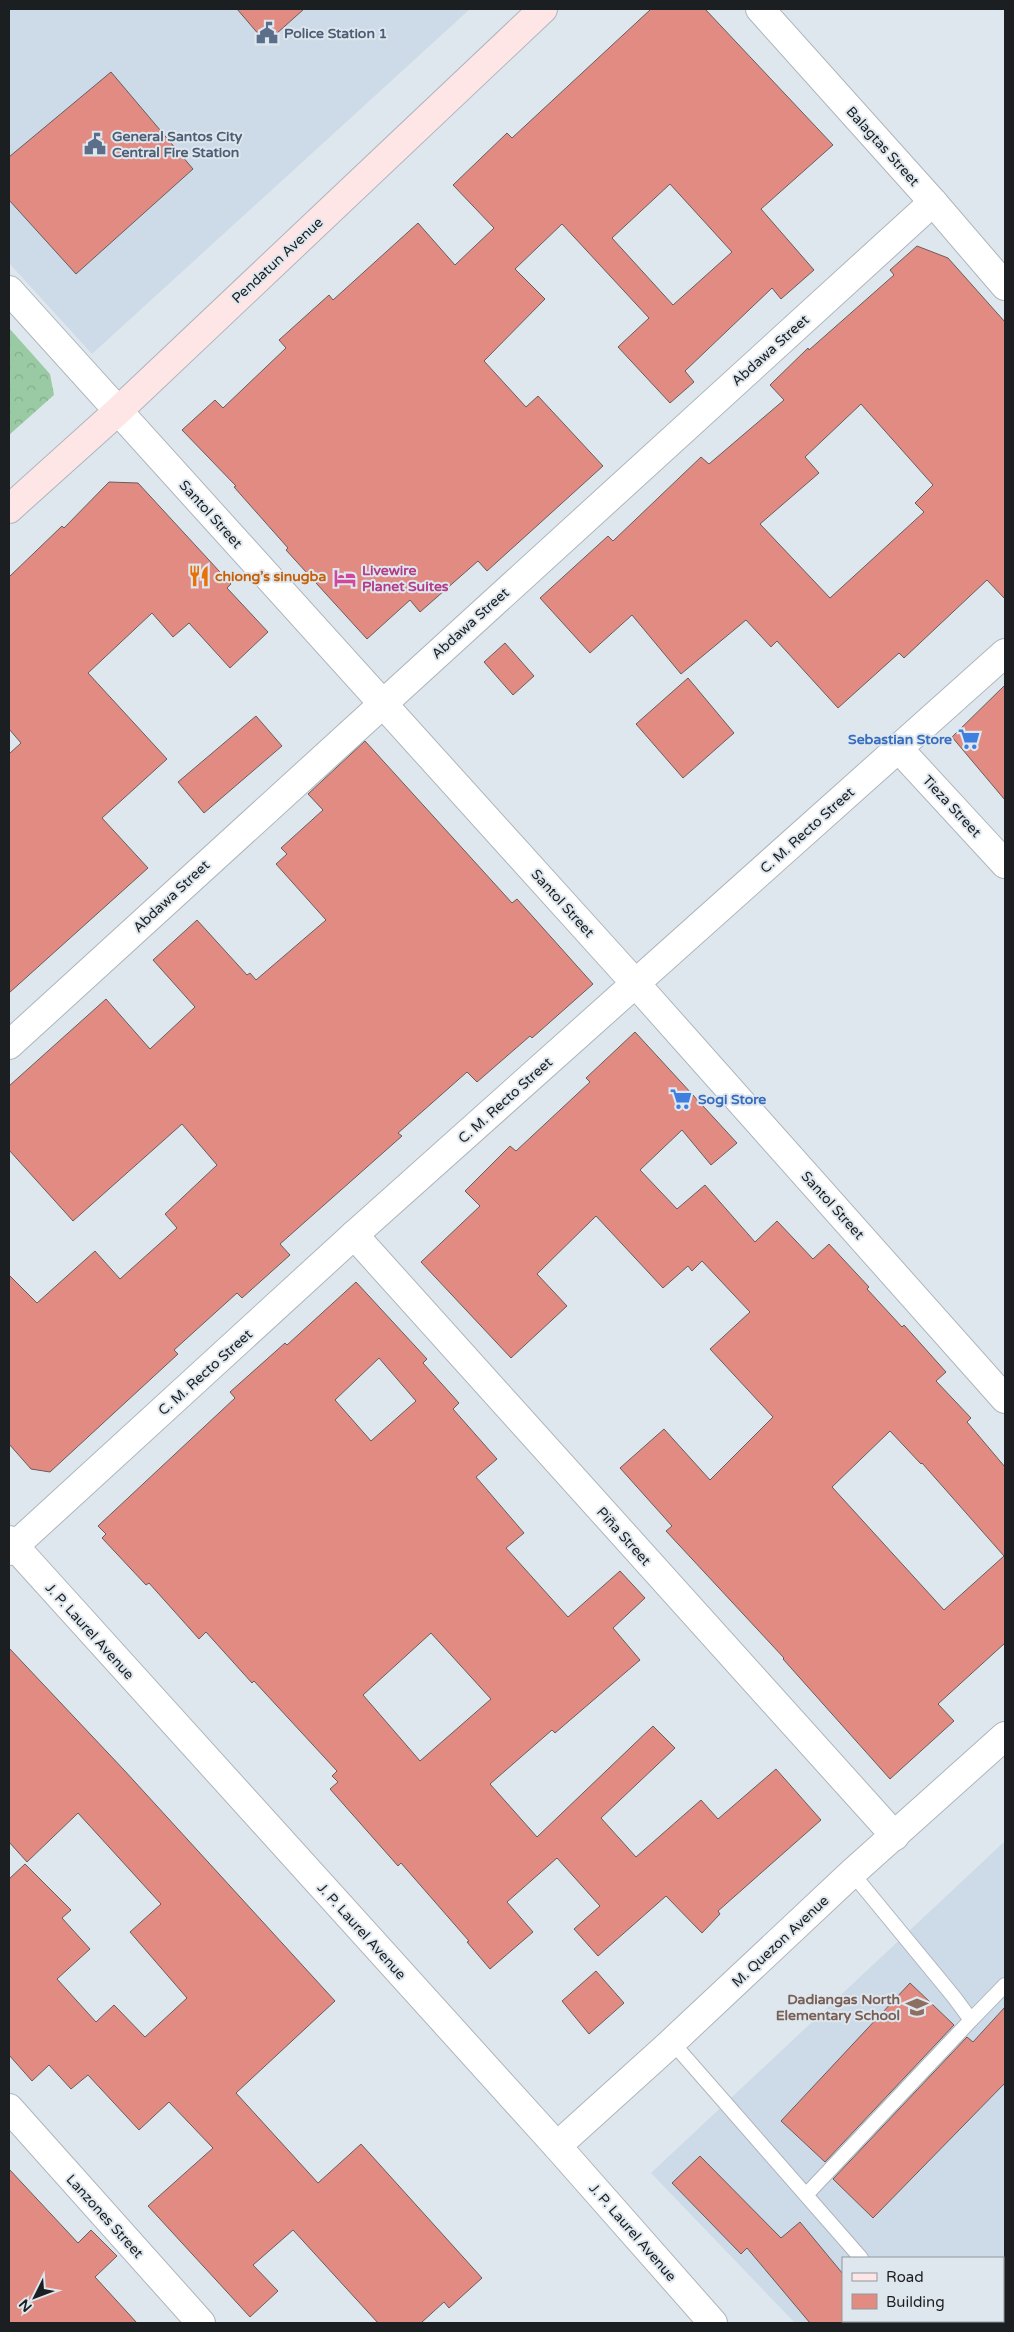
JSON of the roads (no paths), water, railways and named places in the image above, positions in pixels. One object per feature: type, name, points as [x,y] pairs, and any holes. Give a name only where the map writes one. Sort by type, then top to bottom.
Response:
[{"type":"main road","name":"Pendatun Avenue","points":[[9,509],[118,411],[543,9]]},
{"type":"street","name":"Balagtas Street","points":[[760,9],[933,202],[1005,286]]},
{"type":"street","name":"Abdawa Street","points":[[9,1045],[933,202]]},
{"type":"street","name":"Santol Street","points":[[9,290],[381,704],[636,984],[1005,1399]]},
{"type":"street","name":"C. M. Recto Street","points":[[10,1546],[354,1235],[1005,653]]},
{"type":"street","name":"Tieza Street","points":[[898,749],[1005,864]]},
{"type":"street","name":"Piña Street","points":[[354,1235],[895,1836]]},
{"type":"street","name":"J. P. Laurel Avenue","points":[[10,1546],[557,2146],[713,2323]]},
{"type":"street","name":"M. Quezon Avenue","points":[[557,2146],[672,2042],[852,1873],[1005,1736]]},
{"type":"street","name":"Lanzones Street","points":[[9,2108],[201,2323]]},
{"type":"lane","points":[[852,1873],[971,2020]]},
{"type":"lane","points":[[806,2195],[1005,1985]]},
{"type":"lane","points":[[672,2042],[860,2257]]},
{"type":"place","name":"Police Station 1","points":[[267,33]]},
{"type":"place","name":"General Santos City Central Fire Station","points":[[95,144]]},
{"type":"place","name":"chiong’s sinugba","points":[[199,576]]},
{"type":"place","name":"Livewire Planet Suites","points":[[345,578]]},
{"type":"place","name":"Sebastian Store","points":[[969,739]]},
{"type":"place","name":"Sogi Store","points":[[681,1099]]},
{"type":"place","name":"Dadiangas North Elementary School","points":[[917,2007]]}]
